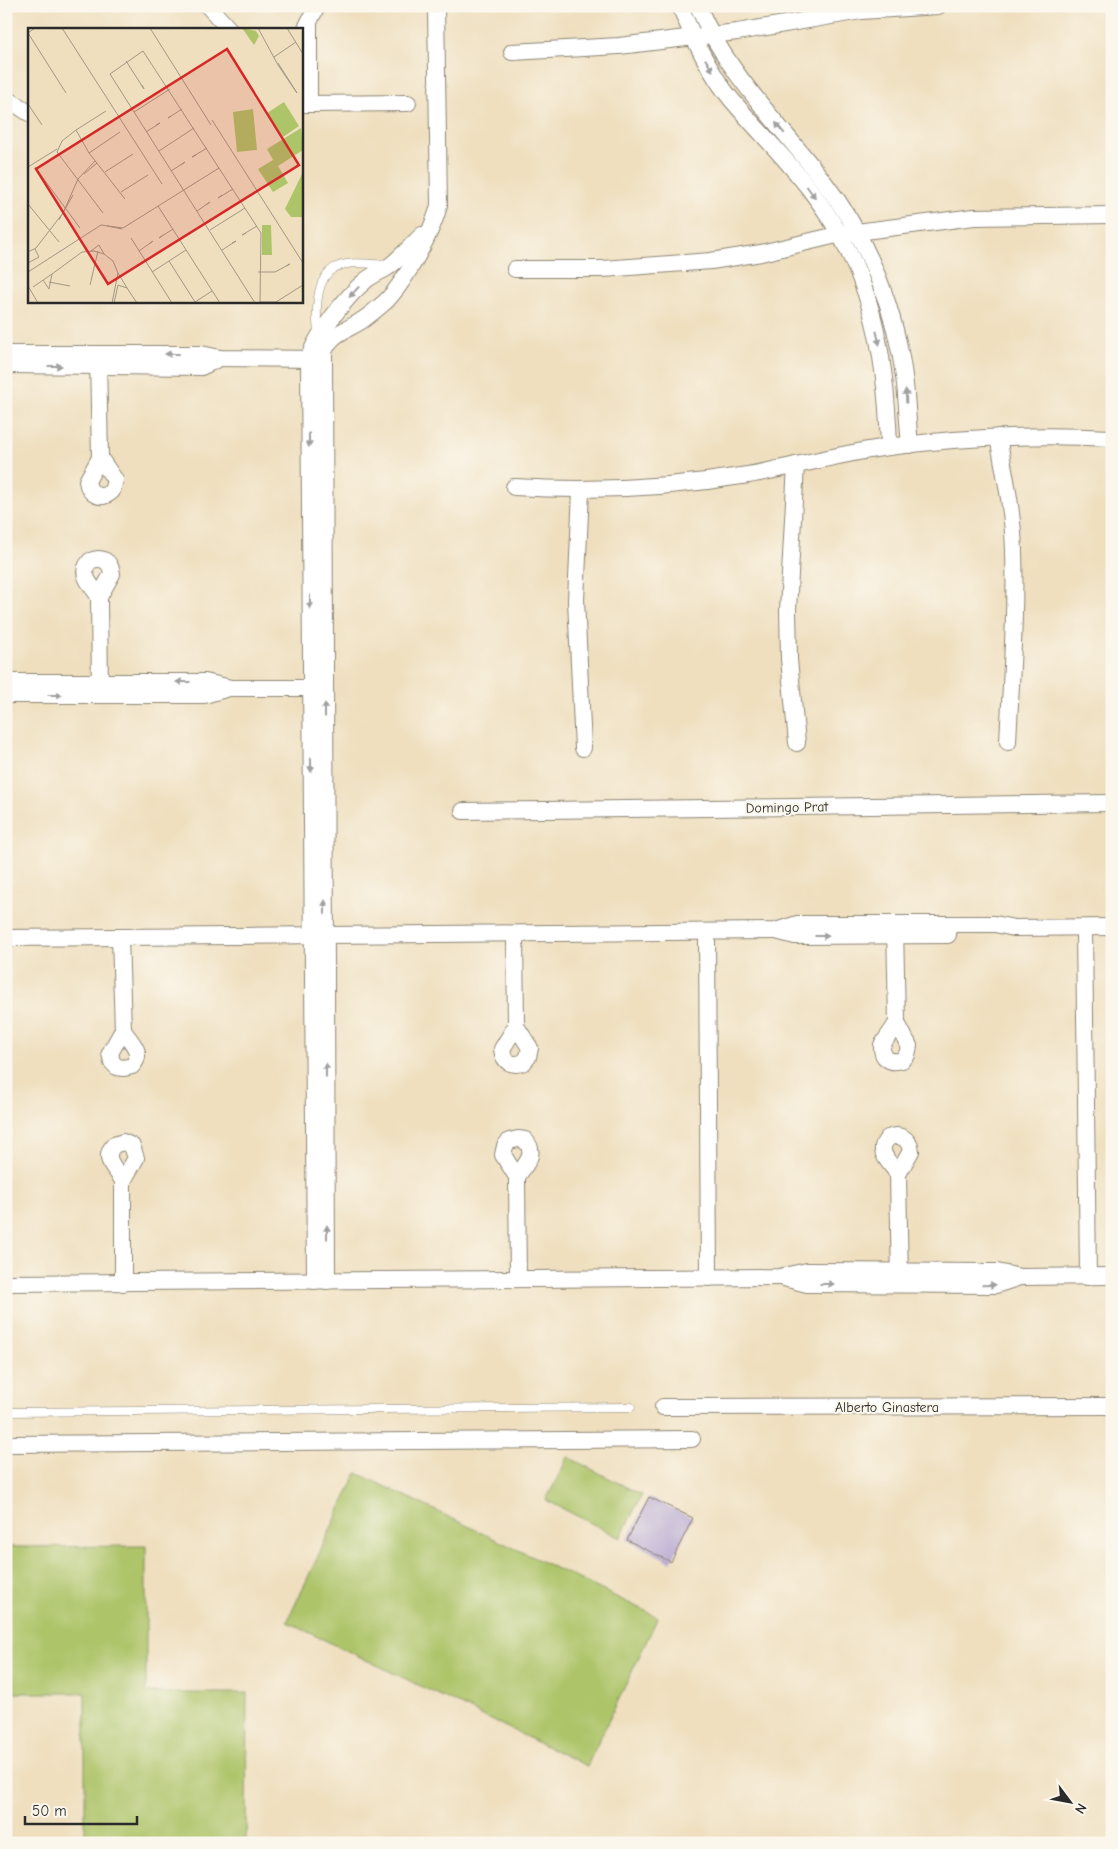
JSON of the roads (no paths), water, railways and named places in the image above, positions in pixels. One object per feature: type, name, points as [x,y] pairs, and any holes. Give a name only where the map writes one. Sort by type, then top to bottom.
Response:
[{"type":"street","points":[[208,6],[228,28]]},
{"type":"street","points":[[317,6],[305,30],[305,104],[408,103]]},
{"type":"street","points":[[6,365],[201,354],[220,358],[319,350],[345,328],[363,320],[386,301],[413,262],[439,205],[436,6]]},
{"type":"street","points":[[680,6],[693,37],[730,98],[811,191],[866,249],[897,338],[905,384],[910,445]]},
{"type":"street","points":[[698,6],[713,35],[735,70],[825,182],[849,233],[852,255],[864,285],[877,334],[887,395],[888,447]]},
{"type":"street","points":[[512,52],[619,46],[713,35],[861,11],[938,6]]},
{"type":"street","points":[[6,98],[28,112]]},
{"type":"street","points":[[6,109],[28,113]]},
{"type":"street","points":[[514,269],[603,269],[711,261],[761,253],[849,233],[974,216],[1112,216]]},
{"type":"street","points":[[321,1281],[318,688],[319,350],[348,298],[364,281],[390,265],[430,226]]},
{"type":"street","points":[[6,354],[98,360]]},
{"type":"street","points":[[98,360],[100,458]]},
{"type":"street","points":[[998,437],[1011,513],[1014,551],[1013,637],[1008,742]]},
{"type":"street","points":[[514,487],[581,491],[652,488],[700,482],[888,447],[998,437],[1112,438]]},
{"type":"street","points":[[796,465],[788,610],[789,660],[796,743]]},
{"type":"street","points":[[581,491],[576,600],[583,748]]},
{"type":"street","points":[[99,597],[100,688]]},
{"type":"street","points":[[6,682],[204,695],[231,688],[318,688]]},
{"type":"street","points":[[6,695],[100,688]]},
{"type":"street","name":"Domingo Prat","points":[[463,811],[1112,803]]},
{"type":"street","points":[[6,938],[319,937],[774,931],[796,936],[896,930],[994,934],[1014,928],[1112,927]]},
{"type":"street","points":[[1084,928],[1088,1276]]},
{"type":"street","points":[[896,930],[897,1023]]},
{"type":"street","points":[[707,932],[709,1278]]},
{"type":"street","points":[[515,934],[516,1026]]},
{"type":"street","points":[[120,937],[123,1030]]},
{"type":"street","points":[[898,1174],[899,1278]]},
{"type":"street","points":[[518,1177],[518,1279]]},
{"type":"street","points":[[123,1181],[123,1283]]},
{"type":"street","points":[[6,1283],[779,1277],[807,1284],[899,1278],[996,1286],[1020,1277],[1112,1276]]},
{"type":"street","name":"Alberto Ginastera","points":[[663,1408],[1112,1406]]},
{"type":"street","points":[[6,1444],[692,1439]]},
{"type":"lane","points":[[319,350],[316,316],[318,299],[329,272],[335,267],[356,264],[390,265]]},
{"type":"lane","points":[[6,1412],[631,1407]]}]
